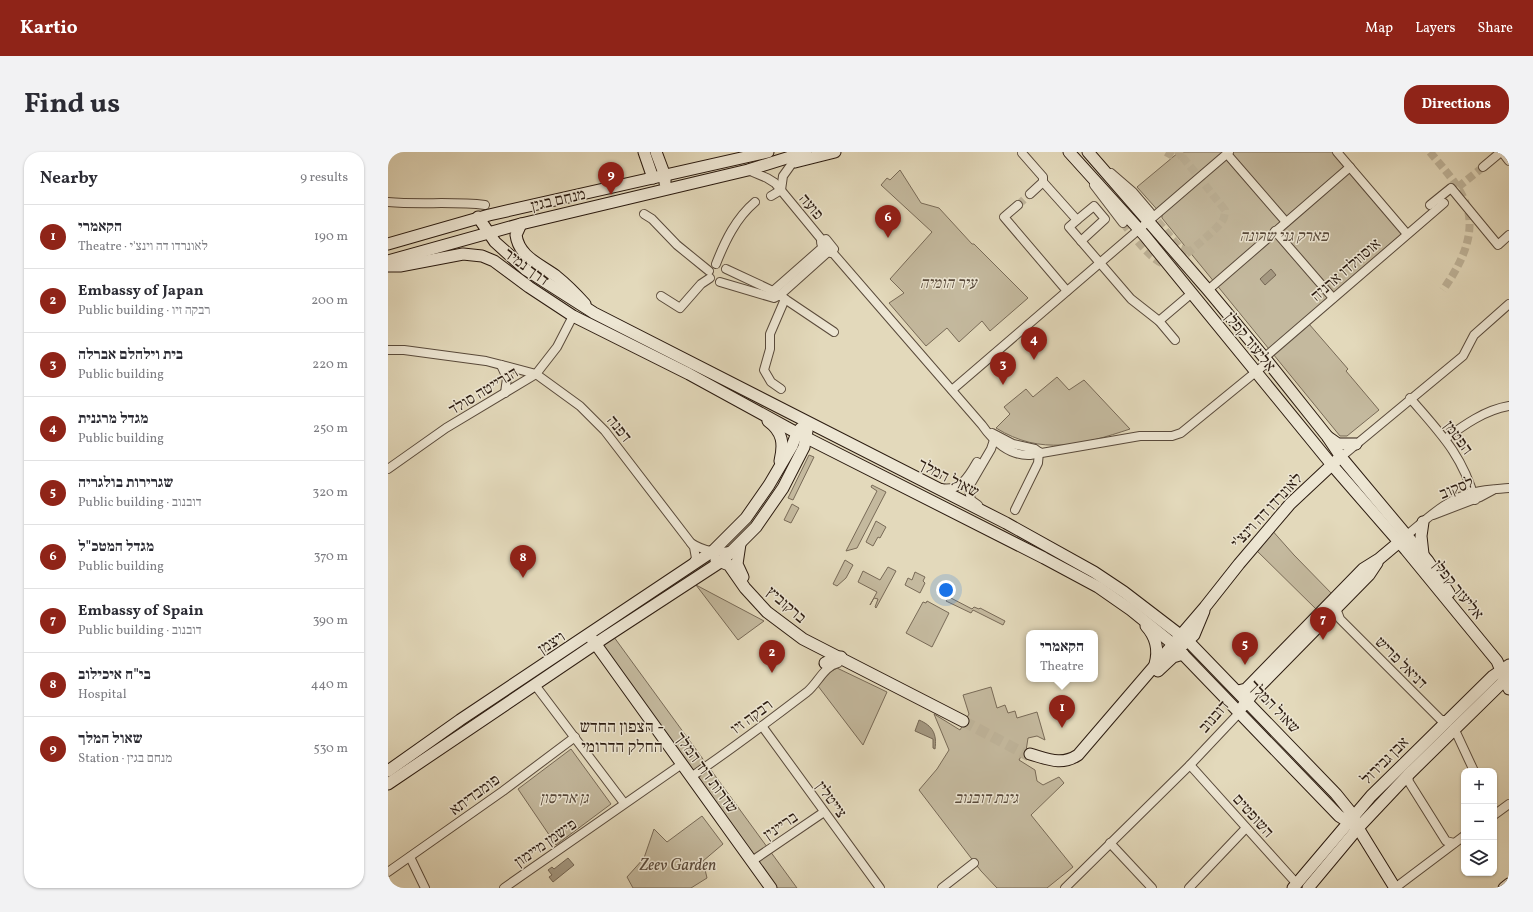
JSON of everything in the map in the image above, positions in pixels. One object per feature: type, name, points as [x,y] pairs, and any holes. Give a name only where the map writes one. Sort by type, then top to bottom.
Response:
[{"type":"street","points":[[644,152],[653,178]]},
{"type":"street","points":[[656,152],[665,176],[662,191]]},
{"type":"street","name":"מנחם בגין","points":[[388,244],[478,217],[768,152]]},
{"type":"street","name":"מנחם בגין","points":[[388,261],[521,224],[748,170],[806,152]]},
{"type":"street","points":[[766,165],[793,162],[835,152]]},
{"type":"street","name":"אליעזר קפלן","points":[[1088,152],[1149,217],[1266,360],[1327,436],[1341,457],[1507,674]]},
{"type":"street","points":[[1337,152],[1407,234]]},
{"type":"street","points":[[1483,167],[1502,152],[1509,161]]},
{"type":"street","points":[[1022,153],[1043,177],[1043,182],[1078,220]]},
{"type":"street","points":[[952,390],[1139,229],[1149,217],[1228,153],[1286,222]]},
{"type":"street","points":[[1073,156],[1103,199],[1123,223]]},
{"type":"street","name":"אליעזר קפלן","points":[[1073,156],[1139,229],[1332,465],[1403,538],[1423,555],[1448,592],[1502,658],[1507,674]]},
{"type":"street","name":"פועה","points":[[781,190],[783,176],[793,162]]},
{"type":"street","points":[[1208,290],[1350,167]]},
{"type":"street","name":"פועה","points":[[748,170],[767,178],[781,190],[826,248],[982,425]]},
{"type":"street","points":[[1030,194],[1043,182]]},
{"type":"street","points":[[1430,205],[1451,188],[1498,245],[1509,235]]},
{"type":"street","points":[[771,196],[781,190]]},
{"type":"street","points":[[388,202],[409,204],[461,202],[485,205]]},
{"type":"street","points":[[661,296],[680,308],[710,274],[741,215],[755,202]]},
{"type":"street","name":"אוסוולדו ארניה","points":[[994,438],[1002,446],[1027,455],[1140,436],[1172,436],[1181,433],[1256,372],[1266,360],[1333,298],[1444,203]]},
{"type":"street","points":[[1018,205],[1004,218],[1067,291]]},
{"type":"street","points":[[1081,242],[1105,219],[1094,206],[1069,227],[1081,242],[1131,299],[1159,321],[1175,340]]},
{"type":"street","points":[[644,214],[652,219],[677,245],[710,274],[714,281],[778,296]]},
{"type":"street","name":"שאול המלך","points":[[478,217],[487,233],[525,269],[594,313],[928,485],[1006,523],[1094,572],[1185,637],[1238,690],[1336,794],[1350,819]]},
{"type":"street","points":[[521,224],[516,235],[520,249],[530,258],[555,275],[594,313]]},
{"type":"street","points":[[1275,232],[1333,298]]},
{"type":"street","points":[[781,389],[771,382],[764,370],[770,349],[770,334],[778,296],[826,248]]},
{"type":"street","name":"דרך נמיר","points":[[388,266],[400,266],[463,254],[482,256],[503,266],[529,287],[573,316]]},
{"type":"street","points":[[716,264],[722,265],[726,269],[778,296],[834,332]]},
{"type":"street","points":[[720,282],[726,277],[726,269]]},
{"type":"street","points":[[1159,321],[1192,293]]},
{"type":"street","name":"לאונרדו דה וינצ'י","points":[[1185,637],[1198,628],[1205,607],[1290,504],[1356,444],[1462,356],[1474,335],[1509,304]]},
{"type":"street","name":"שאול המלך","points":[[573,316],[689,374],[801,435],[1044,558],[1098,587],[1131,610],[1173,644],[1240,712],[1350,819]]},
{"type":"street","name":"הנרייטה סולד","points":[[388,468],[446,428],[536,374],[557,347],[573,316]]},
{"type":"street","name":"דפנה","points":[[388,350],[408,350],[501,365],[536,374],[580,406],[605,431],[690,542],[696,553],[696,558],[689,569]]},
{"type":"street","points":[[501,365],[508,378],[505,393]]},
{"type":"street","name":"הפטמן","points":[[1410,398],[1445,439],[1464,467],[1474,496]]},
{"type":"street","points":[[749,406],[775,426],[778,432],[783,443],[779,467]]},
{"type":"street","points":[[1445,439],[1470,422],[1500,408],[1509,406]]},
{"type":"street","name":"ויצמן","points":[[388,770],[460,720],[592,640],[719,555],[728,536],[746,518],[808,422]]},
{"type":"street","points":[[982,425],[994,438],[1036,449],[1039,452],[1032,459],[1031,477],[1014,510]]},
{"type":"street","points":[[982,425],[989,447]]},
{"type":"street","name":"ויצמן","points":[[388,784],[535,685],[592,640],[689,569],[700,562],[738,546],[763,520],[784,488],[804,447],[801,435]]},
{"type":"street","points":[[1327,436],[1338,444],[1356,444]]},
{"type":"street","points":[[994,438],[969,490],[971,500],[1006,523]]},
{"type":"street","points":[[989,447],[1002,446]]},
{"type":"street","points":[[928,485],[949,489],[964,482],[989,447]]},
{"type":"street","name":"לסקוב","points":[[1403,538],[1444,505],[1494,490],[1509,488]]},
{"type":"street","points":[[1423,522],[1421,536],[1423,555]]},
{"type":"street","name":"דובנוב","points":[[1238,690],[1246,689],[1363,569],[1378,559],[1403,538]]},
{"type":"street","name":"דפנה","points":[[690,542],[699,548],[719,555]]},
{"type":"street","points":[[738,546],[739,568],[766,611]]},
{"type":"street","name":"ברקוביץ","points":[[719,555],[729,565],[745,588],[766,611],[830,661]]},
{"type":"street","name":"ברקוביץ","points":[[719,555],[743,592],[764,616],[800,643],[830,661],[858,668],[963,721]]},
{"type":"street","name":"דובנוב","points":[[1065,888],[1190,765],[1240,712],[1246,700],[1369,574],[1378,559]]},
{"type":"street","points":[[1325,619],[1340,619],[1337,611],[1338,606]]},
{"type":"street","points":[[1131,610],[1152,634],[1157,653],[1154,666]]},
{"type":"street","name":"דניאל פריש","points":[[1340,619],[1441,720],[1451,724]]},
{"type":"street","points":[[1070,763],[1173,644],[1179,646],[1185,637]]},
{"type":"street","name":"שדרות דוד המלך","points":[[592,640],[771,888]]},
{"type":"street","points":[[1030,755],[1054,762],[1070,763],[1083,759],[1165,663],[1173,656],[1183,654]]},
{"type":"street","name":"רבקה זיו","points":[[691,777],[812,688],[830,661]]},
{"type":"street","name":"אבן גבירול","points":[[1295,886],[1350,819],[1371,796],[1507,674]]},
{"type":"street","points":[[535,685],[624,803]]},
{"type":"street","points":[[1451,724],[1473,768]]},
{"type":"street","name":"אבן גבירול","points":[[1308,888],[1358,828],[1408,774],[1451,724]]},
{"type":"street","name":"צייטלין","points":[[762,726],[880,888]]},
{"type":"street","name":"פומבדיתא","points":[[388,872],[503,791],[575,737]]},
{"type":"street","name":"פישמן מיימון","points":[[509,887],[624,803],[682,764]]},
{"type":"street","name":"השופטים","points":[[1190,765],[1274,858],[1295,886]]},
{"type":"street","points":[[1408,774],[1410,782],[1446,841],[1454,843]]},
{"type":"street","points":[[1336,794],[1352,800],[1371,796]]},
{"type":"street","points":[[1497,810],[1509,804]]},
{"type":"street","name":"בריינין","points":[[752,861],[824,812]]},
{"type":"street","points":[[1350,819],[1358,828],[1395,888],[1461,838]]},
{"type":"street","points":[[1189,888],[1246,828]]},
{"type":"street","points":[[1110,843],[1152,888]]},
{"type":"street","points":[[410,857],[425,888]]},
{"type":"street","points":[[942,888],[974,863]]},
{"type":"street","points":[[1504,888],[1509,884]]},
{"type":"green space","name":"פארק גני שרונה","points":[[1179,152],[1338,152],[1409,237],[1309,324],[1348,369],[1346,371],[1379,410],[1347,436],[1340,436],[1162,218],[1162,215],[1137,187]]},
{"type":"green space","name":"עיר הומיה","points":[[900,170],[921,203],[939,208],[972,244],[974,244],[1028,298],[990,331],[982,321],[959,342],[947,328],[926,346],[889,303],[904,293],[890,279],[932,232],[881,185],[887,178],[890,180]]},
{"type":"green space","points":[[1057,377],[1069,390],[1084,380],[1130,429],[1095,440],[1062,445],[1046,445],[1013,437],[996,428],[1010,414],[1004,407],[1026,389],[1033,397]]},
{"type":"green space","points":[[809,455],[814,457],[793,500],[788,498]]},
{"type":"green space","points":[[872,485],[886,492],[857,548],[846,551],[877,491],[871,487]]},
{"type":"green space","points":[[792,504],[799,508],[791,523],[784,520]]},
{"type":"green space","points":[[876,521],[886,527],[880,538],[878,537],[873,546],[866,542]]},
{"type":"green space","points":[[1270,528],[1334,596],[1319,612],[1253,547]]},
{"type":"green space","points":[[845,560],[853,565],[846,578],[837,586],[833,584]]},
{"type":"green space","points":[[888,567],[896,571],[876,608],[878,599],[874,598],[870,605],[877,592],[858,582],[863,571],[880,580]]},
{"type":"green space","points":[[915,572],[925,577],[923,581],[925,583],[920,593],[905,585],[908,578],[912,580]]},
{"type":"green space","points":[[696,585],[764,621],[738,640]]},
{"type":"green space","points":[[949,597],[972,609],[974,607],[980,608],[1005,621],[1003,625],[973,610],[971,613],[946,601]]},
{"type":"green space","points":[[927,601],[949,613],[932,647],[906,633],[923,602],[926,603]]},
{"type":"green space","points":[[611,633],[797,888],[772,888],[595,644]]},
{"type":"green space","points":[[837,668],[887,692],[863,745],[818,686],[830,672]]},
{"type":"green space","name":"גינת דובנוב","points":[[991,687],[997,708],[1005,705],[1008,713],[1015,711],[1017,718],[1037,712],[1045,740],[1037,736],[1028,738],[1026,751],[1024,751],[1019,760],[1035,770],[1037,781],[1043,785],[1059,777],[1064,783],[1031,815],[1073,867],[1047,888],[997,888],[981,871],[919,790],[937,769],[949,750],[934,714],[960,730],[969,714],[963,695]]},
{"type":"green space","name":"גן אריסון","points":[[571,749],[611,804],[556,845],[518,789]]},
{"type":"green space","name":"Zeev Garden","points":[[702,816],[723,844],[703,861],[707,878],[691,888],[633,888],[627,877],[644,858],[654,829],[667,842]]},
{"type":"shaded area","points":[[1271,269],[1276,275],[1265,285],[1260,279]]},
{"type":"shaded area","points":[[919,720],[928,725],[933,731],[935,735],[935,749],[933,748],[933,739],[915,731]]},
{"type":"shaded area","points":[[568,858],[574,865],[553,882],[549,877],[552,875],[548,870],[552,867],[554,869]]},
{"type":"tunnel","points":[[1166,152],[1175,157],[1183,152]]},
{"type":"tunnel","points":[[1430,152],[1461,192],[1468,211],[1470,223],[1469,235],[1462,258],[1443,290]]},
{"type":"tunnel","points":[[1123,223],[1136,240],[1153,257],[1164,264],[1173,263],[1216,228],[1224,217],[1225,210],[1181,155]]},
{"type":"tunnel","points":[[1458,187],[1483,167]]},
{"type":"tunnel","points":[[1018,205],[1030,194]]},
{"type":"tunnel","points":[[1150,212],[1180,248],[1188,251]]},
{"type":"tunnel","points":[[963,721],[1029,756]]},
{"type":"place","name":"שאול המלך","points":[[611,195]]},
{"type":"place","name":"מגדל המטכ\"ל","points":[[888,238]]},
{"type":"place","name":"מגדל מרגנית","points":[[1034,360]]},
{"type":"place","name":"בית וילהלם אברלה","points":[[1003,385]]},
{"type":"place","name":"בי\"ח איכילוב","points":[[523,578]]},
{"type":"place","name":"Embassy of Spain","points":[[1323,640]]},
{"type":"place","name":"שגרירות בולגריה","points":[[1245,665]]},
{"type":"place","name":"Embassy of Japan","points":[[772,673]]},
{"type":"place","name":"הקאמרי","points":[[1062,728]]},
{"type":"district","name":"הצפון החדש - החלק הדרומי","points":[[622,736]]}]
